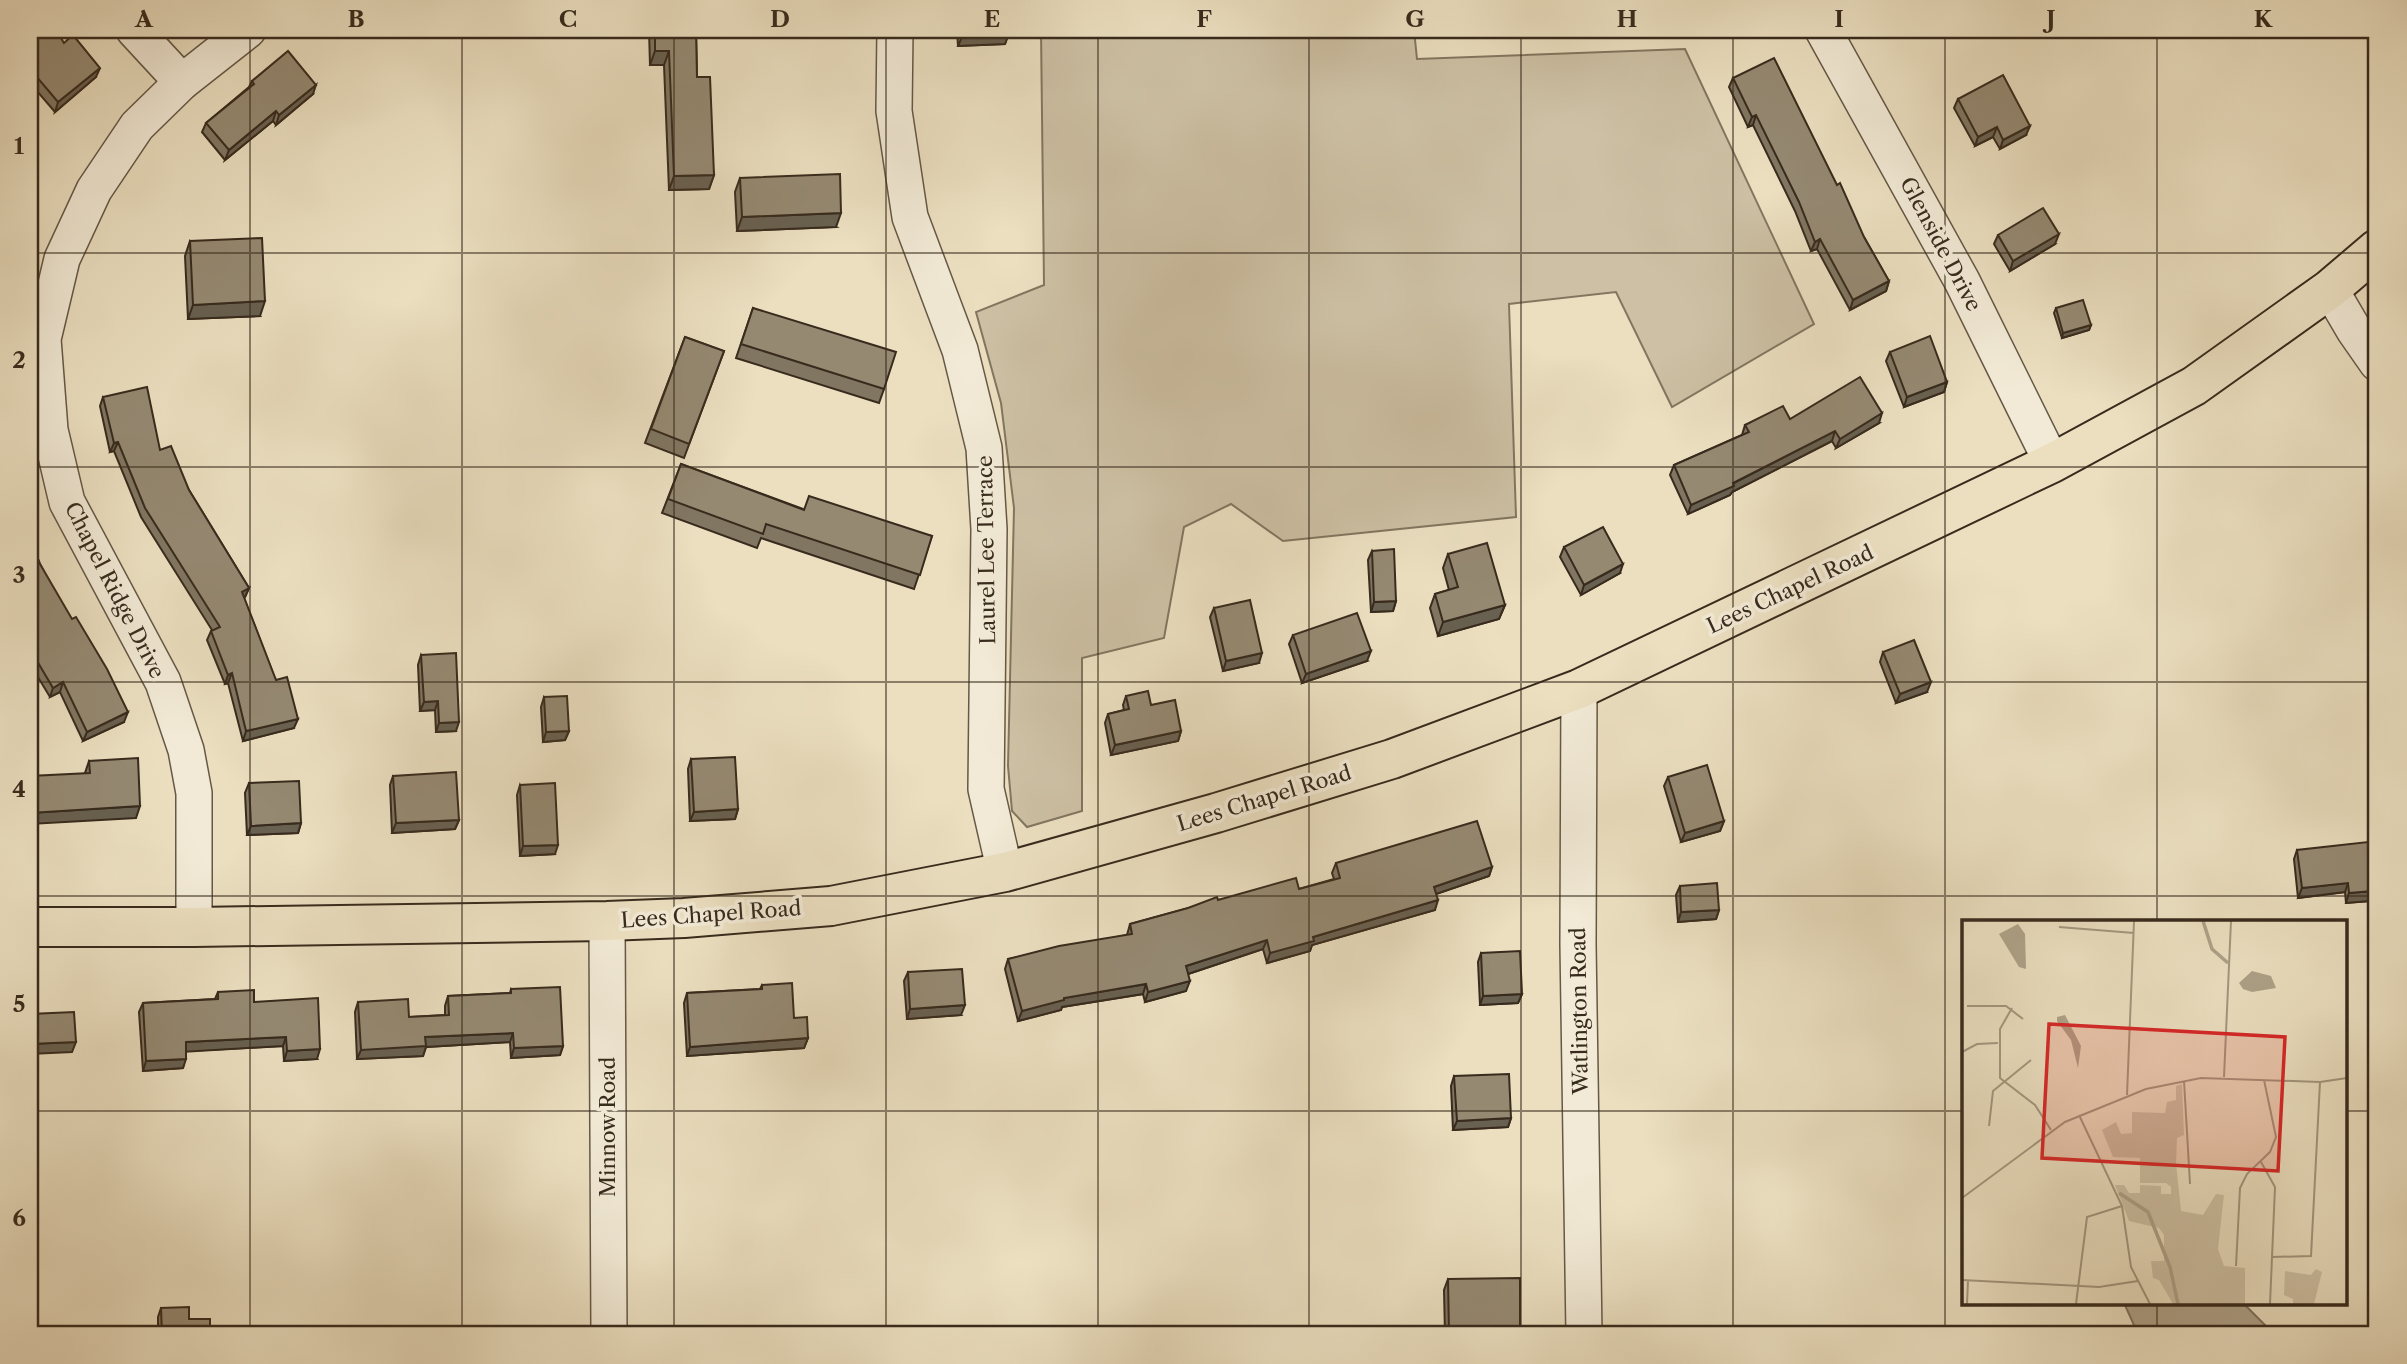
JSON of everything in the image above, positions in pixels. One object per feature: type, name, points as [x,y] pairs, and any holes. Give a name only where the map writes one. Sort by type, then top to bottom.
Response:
[{"type":"main road","name":"Lees Chapel Road","points":[[30,927],[194,927],[684,918],[831,906],[1005,872],[1216,813],[1392,759],[1579,689],[2052,463],[2194,386],[2330,289],[2377,249]]},
{"type":"street","points":[[134,30],[182,82]]},
{"type":"street","name":"Chapel Ridge Drive","points":[[194,927],[194,793],[186,750],[163,682],[67,502],[50,430],[43,340],[62,259],[94,190],[137,126],[182,82],[248,30]]},
{"type":"street","name":"Laurel Lee Terrace","points":[[895,30],[894,111],[911,218],[960,350],[984,449],[989,529],[986,789],[1005,872]]},
{"type":"street","name":"Glenside Drive","points":[[1824,30],[1962,281],[2052,463]]},
{"type":"street","points":[[2330,289],[2377,363]]},
{"type":"street","name":"Watlington Road","points":[[1579,689],[1578,944],[1584,1334]]},
{"type":"street","name":"Minnow Road","points":[[607,920],[609,1334]]},
{"type":"shaded area","points":[[1041,30],[1414,30],[1417,59],[1685,49],[1814,324],[1672,407],[1616,292],[1509,304],[1516,517],[1283,541],[1231,504],[1184,527],[1164,638],[1082,658],[1082,811],[1027,827],[1012,811],[1008,766],[1014,508],[1001,403],[976,312],[1044,285]]},
{"type":"shaded area","points":[[2124,1304],[2244,1304],[2274,1334],[2138,1334]]},
{"type":"building","points":[[30,30],[56,30],[64,43],[73,35],[100,68],[58,102],[30,69]]},
{"type":"building","points":[[655,30],[696,30],[697,77],[710,77],[714,175],[674,176],[669,51],[655,51]]},
{"type":"building","points":[[961,30],[1009,30],[1009,34],[962,37]]},
{"type":"building","points":[[288,51],[316,85],[279,115],[276,111],[229,150],[206,123],[254,84],[252,81]]},
{"type":"building","points":[[1774,58],[1837,185],[1840,183],[1864,237],[1889,281],[1853,300],[1820,239],[1815,242],[1799,202],[1756,115],[1752,117],[1733,78]]},
{"type":"building","points":[[2003,75],[2030,126],[2003,140],[1997,127],[1978,137],[1958,99]]},
{"type":"building","points":[[840,174],[841,213],[742,217],[740,178]]},
{"type":"building","points":[[2043,208],[2059,234],[2013,261],[1998,235]]},
{"type":"building","points":[[262,238],[265,301],[193,305],[190,241]]},
{"type":"building","points":[[2083,300],[2091,325],[2063,333],[2056,308]]},
{"type":"building","points":[[753,308],[896,352],[884,389],[741,344]]},
{"type":"building","points":[[1930,336],[1947,382],[1907,397],[1890,352]]},
{"type":"building","points":[[685,337],[724,351],[689,444],[651,429]]},
{"type":"building","points":[[1860,377],[1882,413],[1840,439],[1835,431],[1733,483],[1734,486],[1691,505],[1674,465],[1749,432],[1745,425],[1783,406],[1790,419]]},
{"type":"building","points":[[147,387],[160,450],[171,446],[189,490],[249,588],[242,592],[276,680],[287,677],[298,719],[246,731],[232,673],[228,675],[211,631],[220,627],[145,508],[118,442],[114,443],[103,397]]},
{"type":"building","points":[[681,464],[804,510],[809,496],[932,536],[920,575],[766,524],[763,534],[668,499]]},
{"type":"building","points":[[1603,527],[1623,564],[1584,585],[1564,547]]},
{"type":"building","points":[[30,538],[40,564],[72,619],[76,617],[107,669],[128,712],[87,732],[63,682],[53,688],[30,649]]},
{"type":"building","points":[[1487,543],[1505,605],[1443,622],[1435,594],[1458,587],[1448,554]]},
{"type":"building","points":[[1394,549],[1396,601],[1374,602],[1372,551]]},
{"type":"building","points":[[1250,600],[1262,653],[1226,661],[1214,608]]},
{"type":"building","points":[[1357,613],[1371,651],[1306,674],[1293,635]]},
{"type":"building","points":[[1914,640],[1931,682],[1900,694],[1883,652]]},
{"type":"building","points":[[456,653],[459,722],[439,723],[438,701],[424,702],[421,655]]},
{"type":"building","points":[[1148,691],[1151,705],[1175,700],[1181,731],[1115,745],[1108,714],[1129,709],[1126,696]]},
{"type":"building","points":[[567,696],[569,731],[546,732],[544,697]]},
{"type":"building","points":[[735,757],[738,809],[694,812],[691,759]]},
{"type":"building","points":[[138,758],[140,806],[30,813],[30,776],[90,773],[89,761]]},
{"type":"building","points":[[1707,765],[1724,821],[1685,833],[1668,777]]},
{"type":"building","points":[[456,772],[459,820],[396,823],[393,776]]},
{"type":"building","points":[[299,781],[301,823],[251,826],[249,783]]},
{"type":"building","points":[[555,783],[558,845],[523,846],[520,785]]},
{"type":"building","points":[[1477,821],[1492,867],[1434,887],[1438,900],[1313,937],[1314,941],[1270,953],[1267,940],[1186,966],[1190,981],[1148,992],[1146,984],[1064,998],[1022,1011],[1008,959],[1059,946],[1132,934],[1130,924],[1217,897],[1218,900],[1296,878],[1299,889],[1340,878],[1336,863]]},
{"type":"building","points":[[2368,842],[2373,891],[2349,893],[2348,883],[2302,888],[2297,850]]},
{"type":"building","points":[[1717,883],[1719,910],[1681,912],[1680,886]]},
{"type":"building","points":[[1520,951],[1522,994],[1483,996],[1481,953]]},
{"type":"building","points":[[962,969],[965,1005],[910,1009],[908,972]]},
{"type":"building","points":[[792,983],[794,1018],[807,1017],[808,1038],[690,1047],[687,993],[762,989],[762,985]]},
{"type":"building","points":[[560,987],[563,1046],[514,1048],[513,1033],[425,1037],[426,1046],[361,1050],[358,1002],[408,999],[409,1017],[449,1015],[448,996]]},
{"type":"building","points":[[254,990],[254,1002],[318,998],[320,1049],[287,1051],[286,1037],[186,1042],[186,1059],[146,1061],[143,1003],[218,999],[218,992]]},
{"type":"building","points":[[74,1012],[76,1042],[30,1044],[30,1014]]},
{"type":"building","points":[[1509,1074],[1511,1118],[1457,1121],[1454,1076]]},
{"type":"building","points":[[1520,1278],[1520,1334],[1449,1334],[1448,1279]]},
{"type":"building","points":[[189,1307],[189,1319],[210,1319],[210,1334],[162,1334],[161,1308]]}]
